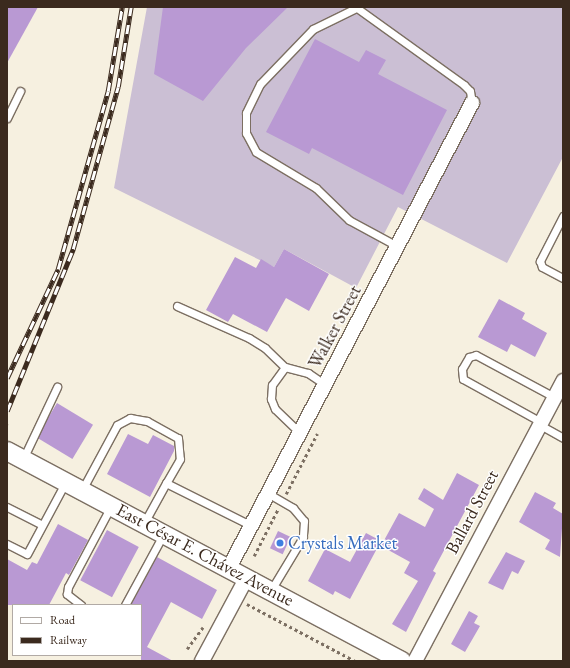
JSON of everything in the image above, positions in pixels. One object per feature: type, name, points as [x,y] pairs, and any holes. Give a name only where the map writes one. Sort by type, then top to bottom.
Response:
[{"type":"street","name":"Walker Street","points":[[229,568],[327,385],[399,247],[412,214],[472,103]]},
{"type":"street","name":"Ballard Street","points":[[415,661],[563,381]]},
{"type":"street","name":"East César E. Chávez Avenue","points":[[15,455],[247,577],[402,661]]},
{"type":"street","points":[[202,661],[247,577]]},
{"type":"lane","points":[[399,247],[349,220],[316,188],[256,152],[246,133],[246,113],[260,84],[314,28],[358,8],[464,84],[470,91],[472,103]]},
{"type":"lane","points":[[7,118],[20,91]]},
{"type":"lane","points":[[563,216],[540,262],[542,267],[563,278]]},
{"type":"lane","points":[[177,306],[249,338],[265,348],[285,368],[301,370],[327,385]]},
{"type":"lane","points":[[554,397],[476,355],[469,357],[462,369],[463,379],[540,423],[563,438]]},
{"type":"lane","points":[[285,368],[272,384],[271,399],[283,420],[301,434]]},
{"type":"lane","points":[[15,455],[56,387]]},
{"type":"lane","points":[[82,490],[117,425],[130,418],[147,421],[178,438],[180,459],[144,523]]},
{"type":"lane","points":[[7,544],[27,554],[66,481]]},
{"type":"lane","points":[[166,483],[252,526]]},
{"type":"lane","points":[[269,494],[293,508],[304,521],[303,537],[271,590]]},
{"type":"lane","points":[[80,604],[67,594],[68,587],[111,506]]},
{"type":"lane","points":[[7,507],[42,525]]},
{"type":"lane","points":[[126,604],[163,533]]},
{"type":"path","points":[[236,598],[355,661]]},
{"type":"shaded area","points":[[147,7],[563,7],[563,157],[507,263],[398,207],[356,288],[284,249],[274,267],[114,188]]},
{"type":"building","points":[[7,7],[38,7],[7,63]]},
{"type":"building","points":[[163,7],[288,7],[246,48],[203,101],[154,74]]},
{"type":"building","points":[[315,39],[359,62],[366,50],[386,60],[378,74],[447,110],[403,195],[312,148],[309,154],[266,132]]},
{"type":"building","points":[[284,249],[329,274],[309,311],[286,298],[267,332],[233,314],[228,322],[206,310],[235,257],[256,268],[261,259],[274,267]]},
{"type":"building","points":[[499,299],[525,313],[522,319],[547,333],[535,357],[511,344],[507,352],[478,337]]},
{"type":"building","points":[[57,403],[93,425],[72,459],[36,437]]},
{"type":"building","points":[[128,434],[148,444],[153,435],[174,446],[174,451],[150,497],[107,474]]},
{"type":"building","points":[[457,473],[479,485],[433,571],[436,573],[406,632],[392,624],[418,581],[404,573],[410,562],[381,546],[399,513],[425,527],[434,509],[418,499],[424,488],[443,500]]},
{"type":"building","points":[[535,492],[556,503],[553,508],[563,514],[560,557],[545,549],[550,540],[519,522]]},
{"type":"building","points":[[58,524],[88,540],[69,575],[66,573],[50,604],[7,605],[7,559],[27,570],[32,562],[37,564]]},
{"type":"building","points":[[107,530],[139,547],[112,597],[80,580]]},
{"type":"building","name":"Crystals Market","points":[[278,531],[291,537],[283,554],[270,548]]},
{"type":"building","points":[[366,533],[381,541],[350,599],[335,591],[333,595],[308,581],[325,549],[350,562]]},
{"type":"building","points":[[506,552],[525,561],[518,574],[512,571],[503,590],[488,583]]},
{"type":"building","points":[[157,557],[217,590],[202,619],[171,602],[147,647],[173,661],[141,661],[142,604],[132,604]]},
{"type":"building","points":[[469,611],[478,616],[474,623],[480,626],[465,652],[451,644]]},
{"type":"railway","points":[[7,378],[58,269],[108,91],[122,7]]},
{"type":"railway","points":[[7,411],[73,249],[118,87],[131,7]]},
{"type":"place","name":"Crystals Market","points":[[280,543]]}]
